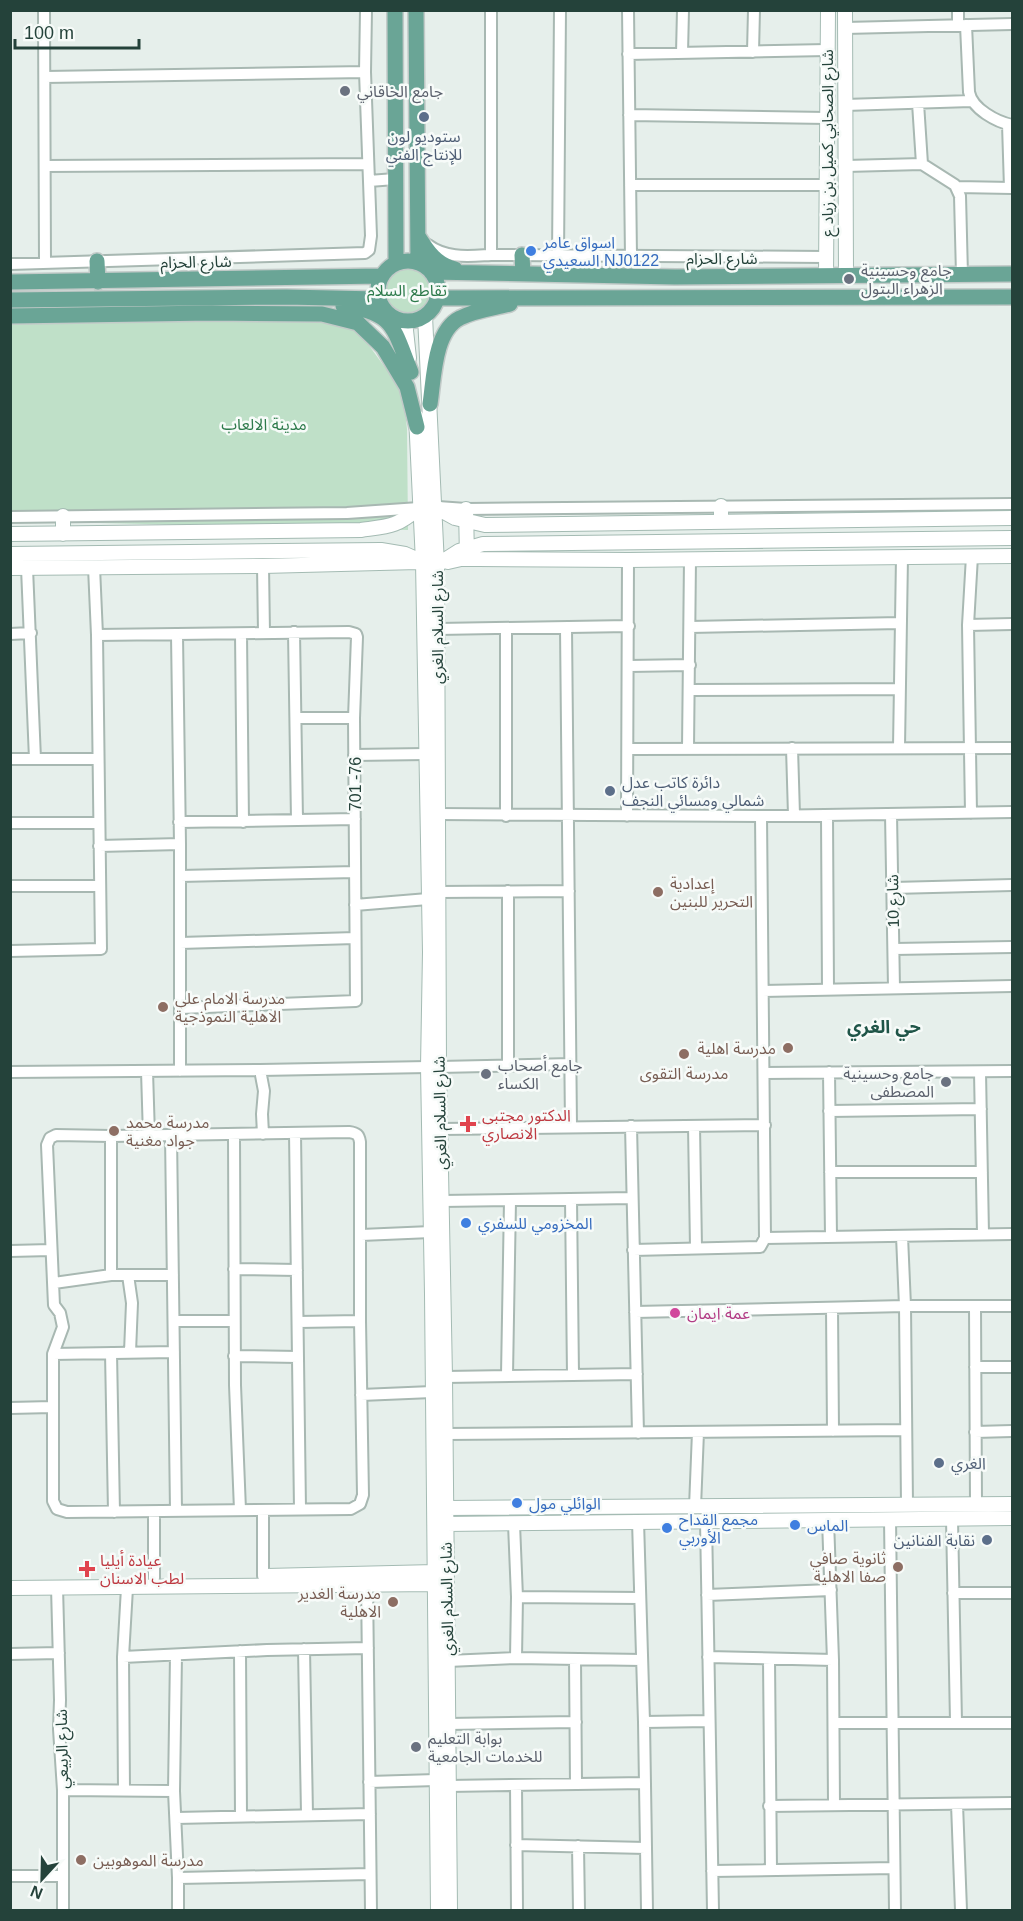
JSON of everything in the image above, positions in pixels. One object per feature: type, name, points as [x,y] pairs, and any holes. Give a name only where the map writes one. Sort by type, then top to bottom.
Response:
[{"type":"main road","points":[[394,10],[396,263]]},
{"type":"main road","points":[[416,10],[419,237],[425,267],[437,284],[437,298],[435,305],[425,316],[415,320],[405,321],[388,314],[378,299],[377,291],[381,276],[388,268],[403,261],[425,267]]},
{"type":"main road","points":[[360,276],[382,260],[396,233]]},
{"type":"main road","points":[[419,237],[433,258],[440,264],[472,274]]},
{"type":"main road","points":[[522,255],[523,274]]},
{"type":"main road","points":[[97,261],[98,282]]},
{"type":"main road","name":"شارع الحزام","points":[[425,267],[472,274],[846,276],[1012,274]]},
{"type":"main road","name":"شارع الحزام","points":[[10,282],[381,276]]},
{"type":"main road","points":[[694,297],[682,291],[686,282],[705,282],[724,276]]},
{"type":"main road","points":[[10,300],[286,297],[378,299]]},
{"type":"main road","points":[[286,297],[357,308],[376,314],[387,321],[395,331],[411,372]]},
{"type":"main road","points":[[437,298],[1012,297]]},
{"type":"main road","points":[[430,404],[439,349],[447,329],[459,318],[533,298]]},
{"type":"main road","points":[[123,299],[138,315]]},
{"type":"main road","points":[[10,316],[322,314],[358,322],[382,347],[407,387],[417,427]]},
{"type":"street","points":[[44,10],[45,262]]},
{"type":"street","points":[[10,264],[365,253],[369,250],[370,244],[365,72],[366,10]]},
{"type":"street","points":[[491,10],[491,255]]},
{"type":"street","points":[[558,256],[560,10]]},
{"type":"street","points":[[628,10],[631,257]]},
{"type":"street","points":[[682,53],[683,10]]},
{"type":"street","points":[[753,52],[754,10]]},
{"type":"street","name":"شارع الصحابي كميل بن زياد ع","points":[[826,276],[828,10]]},
{"type":"street","name":"شارع الصحابي كميل بن زياد ع","points":[[845,10],[846,276]]},
{"type":"street","points":[[846,166],[922,164],[957,188],[1011,188],[1010,124],[971,102],[962,25],[958,10]]},
{"type":"street","points":[[845,28],[1012,24]]},
{"type":"street","points":[[628,54],[827,50]]},
{"type":"street","points":[[45,77],[365,72]]},
{"type":"street","points":[[845,105],[971,102]]},
{"type":"street","points":[[918,103],[922,164]]},
{"type":"street","points":[[629,116],[827,118]]},
{"type":"street","points":[[45,166],[367,164]]},
{"type":"street","points":[[369,181],[395,179]]},
{"type":"street","points":[[630,185],[826,185]]},
{"type":"street","points":[[957,188],[960,196],[962,275]]},
{"type":"street","points":[[419,237],[433,249],[463,257],[491,255],[826,257]]},
{"type":"street","name":"شارع السلام الغري","points":[[425,316],[435,507],[430,563],[432,730],[438,814],[433,896]]},
{"type":"street","name":"شارع السلام الغري","points":[[405,321],[417,427],[419,508],[430,563],[438,629],[432,730],[426,754],[434,952],[431,1232],[445,1377],[448,1724],[442,1760]]},
{"type":"street","points":[[466,516],[721,506],[1012,504]]},
{"type":"street","points":[[721,506],[721,522]]},
{"type":"street","points":[[435,507],[466,516],[485,525],[1012,519]]},
{"type":"street","points":[[10,517],[347,513],[419,508]]},
{"type":"street","points":[[10,534],[361,530],[394,525],[404,521],[419,508]]},
{"type":"street","points":[[63,516],[63,534]]},
{"type":"street","points":[[466,516],[467,553]]},
{"type":"street","points":[[861,540],[868,535],[869,530],[863,520]]},
{"type":"street","points":[[894,539],[889,535],[888,530],[889,525],[895,520]]},
{"type":"street","points":[[332,530],[338,536],[339,541],[332,550]]},
{"type":"street","points":[[10,554],[94,567],[263,566],[430,563],[467,553],[483,544],[1012,538]]},
{"type":"street","points":[[721,542],[721,559]]},
{"type":"street","points":[[10,568],[27,568],[64,561],[332,550],[381,550],[405,554],[430,563]]},
{"type":"street","points":[[467,553],[628,560],[1012,556]]},
{"type":"street","points":[[971,813],[968,625],[972,556]]},
{"type":"street","points":[[899,747],[902,557]]},
{"type":"street","points":[[688,748],[690,559]]},
{"type":"street","points":[[627,816],[628,560]]},
{"type":"street","points":[[263,566],[264,633]]},
{"type":"street","points":[[10,951],[100,949],[97,635],[94,567]]},
{"type":"street","points":[[27,568],[34,759]]},
{"type":"street","points":[[690,627],[900,623]]},
{"type":"street","points":[[968,625],[1012,624]]},
{"type":"street","points":[[438,629],[629,626]]},
{"type":"street","points":[[566,628],[572,1126]]},
{"type":"street","points":[[506,629],[506,816]]},
{"type":"street","points":[[97,635],[294,632],[297,820]]},
{"type":"street","name":"701 -76","points":[[180,1008],[356,1001],[354,718],[357,637],[353,632],[294,632]]},
{"type":"street","points":[[10,634],[31,633]]},
{"type":"street","points":[[242,634],[243,822]]},
{"type":"street","points":[[177,635],[180,1071]]},
{"type":"street","points":[[629,666],[690,665]]},
{"type":"street","points":[[689,690],[899,689]]},
{"type":"street","points":[[296,718],[354,718]]},
{"type":"street","points":[[792,748],[794,815]]},
{"type":"street","points":[[629,749],[1012,748]]},
{"type":"street","points":[[354,755],[426,754]]},
{"type":"street","points":[[10,759],[98,759]]},
{"type":"street","points":[[438,814],[761,816],[1012,812]]},
{"type":"street","name":"شارع 10","points":[[891,814],[894,988]]},
{"type":"street","points":[[827,815],[828,990]]},
{"type":"street","points":[[633,1250],[760,1247],[765,1238],[761,816]]},
{"type":"street","points":[[179,822],[355,819]]},
{"type":"street","points":[[10,823],[99,823]]},
{"type":"street","points":[[99,846],[180,844]]},
{"type":"street","points":[[180,876],[355,872]]},
{"type":"street","points":[[893,888],[1012,885]]},
{"type":"street","points":[[10,886],[100,886]]},
{"type":"street","points":[[355,905],[433,896],[508,891],[569,891]]},
{"type":"street","points":[[508,891],[508,1066]]},
{"type":"street","points":[[180,943],[355,938]]},
{"type":"street","points":[[894,949],[1012,947]]},
{"type":"street","points":[[763,991],[1012,986]]},
{"type":"street","points":[[10,1072],[571,1064]]},
{"type":"street","name":"شارع السلام الغري","points":[[434,1067],[440,1129],[442,1201],[432,1392],[435,1578],[442,1760],[438,1911]]},
{"type":"street","points":[[260,1070],[264,1090],[262,1134]]},
{"type":"street","points":[[147,1071],[149,1136]]},
{"type":"street","points":[[764,1073],[1012,1071]]},
{"type":"street","points":[[828,1072],[831,1237]]},
{"type":"street","points":[[980,1072],[983,1234]]},
{"type":"street","points":[[829,1111],[981,1109]]},
{"type":"street","points":[[694,1125],[696,1248]]},
{"type":"street","points":[[440,1129],[765,1125]]},
{"type":"street","points":[[631,1126],[638,1433]]},
{"type":"street","points":[[349,1132],[359,1136],[363,1495],[360,1504],[351,1509],[154,1512],[67,1512],[57,1509],[53,1501],[53,1354],[63,1327],[60,1313],[54,1305],[47,1145],[50,1138],[56,1135],[262,1134],[349,1132]]},
{"type":"street","points":[[295,1133],[300,1509]]},
{"type":"street","points":[[171,1135],[176,1511]]},
{"type":"street","points":[[234,1135],[234,1356],[240,1510]]},
{"type":"street","points":[[111,1136],[111,1275]]},
{"type":"street","points":[[830,1172],[982,1172]]},
{"type":"street","points":[[442,1201],[632,1198]]},
{"type":"street","points":[[571,1199],[573,1375]]},
{"type":"street","points":[[507,1375],[510,1201]]},
{"type":"street","points":[[361,1235],[431,1232]]},
{"type":"street","points":[[765,1238],[1012,1234]]},
{"type":"street","points":[[902,1236],[907,1505]]},
{"type":"street","points":[[10,1251],[51,1250]]},
{"type":"street","points":[[234,1269],[297,1270]]},
{"type":"street","points":[[54,1283],[111,1275],[173,1275]]},
{"type":"street","points":[[128,1275],[132,1303],[130,1352]]},
{"type":"street","points":[[975,1306],[976,1504]]},
{"type":"street","points":[[635,1312],[1012,1306]]},
{"type":"street","points":[[832,1308],[833,1431]]},
{"type":"street","points":[[174,1321],[234,1321]]},
{"type":"street","points":[[298,1322],[360,1321]]},
{"type":"street","points":[[53,1354],[174,1352]]},
{"type":"street","points":[[111,1353],[114,1512]]},
{"type":"street","points":[[234,1356],[298,1358]]},
{"type":"street","points":[[975,1367],[1012,1367]]},
{"type":"street","points":[[445,1377],[637,1374]]},
{"type":"street","points":[[361,1395],[432,1392]]},
{"type":"street","points":[[10,1408],[52,1407]]},
{"type":"street","points":[[445,1434],[906,1431]]},
{"type":"street","points":[[975,1432],[1012,1431]]},
{"type":"street","points":[[695,1507],[698,1432]]},
{"type":"street","points":[[446,1524],[706,1521],[907,1505],[1012,1504]]},
{"type":"street","points":[[446,1508],[695,1507],[828,1520],[1012,1518]]},
{"type":"street","points":[[263,1510],[264,1576]]},
{"type":"street","points":[[154,1512],[154,1578]]},
{"type":"street","points":[[890,1519],[895,1911]]},
{"type":"street","points":[[952,1519],[956,1722]]},
{"type":"street","points":[[828,1520],[833,1660],[834,1805]]},
{"type":"street","points":[[638,1521],[647,1911]]},
{"type":"street","points":[[706,1521],[713,1911]]},
{"type":"street","points":[[514,1524],[517,1597],[516,1658]]},
{"type":"street","points":[[18,1583],[264,1576],[435,1578]]},
{"type":"street","points":[[18,1583],[57,1587],[127,1588],[367,1584],[435,1578]]},
{"type":"street","points":[[367,1584],[371,1911]]},
{"type":"street","name":"شارع الربيعي","points":[[57,1587],[59,1730],[63,1790],[63,1911]]},
{"type":"street","points":[[124,1791],[123,1658],[127,1588]]},
{"type":"street","points":[[707,1595],[831,1590]]},
{"type":"street","points":[[953,1593],[1012,1593]]},
{"type":"street","points":[[517,1597],[640,1598]]},
{"type":"street","points":[[123,1658],[240,1651],[368,1648]]},
{"type":"street","points":[[304,1649],[307,1814]]},
{"type":"street","points":[[240,1651],[241,1817]]},
{"type":"street","points":[[10,1654],[59,1653]]},
{"type":"street","points":[[176,1655],[174,1791],[178,1911]]},
{"type":"street","points":[[708,1657],[833,1660]]},
{"type":"street","points":[[448,1661],[516,1658],[642,1660]]},
{"type":"street","points":[[575,1659],[576,1784]]},
{"type":"street","points":[[769,1660],[771,1870]]},
{"type":"street","points":[[644,1722],[710,1721]]},
{"type":"street","points":[[448,1724],[576,1722]]},
{"type":"street","points":[[834,1723],[1012,1723]]},
{"type":"street","points":[[369,1782],[516,1785],[645,1783]]},
{"type":"street","name":"شارع السلام الغري","points":[[442,1783],[450,1911]]},
{"type":"street","points":[[516,1785],[517,1911]]},
{"type":"street","points":[[63,1790],[174,1791]]},
{"type":"street","points":[[957,1803],[961,1911]]},
{"type":"street","points":[[769,1806],[1012,1803]]},
{"type":"street","points":[[176,1818],[370,1814]]},
{"type":"street","points":[[516,1845],[646,1848]]},
{"type":"street","points":[[578,1846],[579,1911]]},
{"type":"street","points":[[712,1871],[894,1868]]},
{"type":"street","points":[[178,1878],[370,1874]]},
{"type":"street","points":[[10,1876],[63,1876]]},
{"type":"green space","name":"تقاطع السلام","points":[[407,265],[421,269],[428,276],[432,290],[428,304],[421,311],[407,315],[393,311],[386,304],[382,290],[386,276],[393,269]]},
{"type":"green space","name":"مدينة الالعاب","points":[[11,320],[339,322],[362,336],[403,392],[407,429],[408,530],[11,521]]},
{"type":"place","name":"جامع الخاقاني","points":[[345,91]]},
{"type":"place","name":"ستوديو لون للإنتاج الفني","points":[[424,117]]},
{"type":"place","name":"اسواق عامر السعيدي NJ0122","points":[[531,251]]},
{"type":"place","name":"جامع وحسينية الزهراء البتول","points":[[849,279]]},
{"type":"place","name":"دائرة كاتب عدل شمالي ومسائي النجف","points":[[610,791]]},
{"type":"place","name":"إعدادية التحرير للبنين","points":[[658,892]]},
{"type":"place","name":"مدرسة الامام علي الاهلية النموذجية","points":[[163,1007]]},
{"type":"place","name":"مدرسة اهلية","points":[[788,1048]]},
{"type":"place","name":"مدرسة التقوى","points":[[684,1054]]},
{"type":"place","name":"جامع أصحاب الكساء","points":[[486,1074]]},
{"type":"place","name":"جامع وحسينية المصطفى","points":[[946,1082]]},
{"type":"place","name":"الدكتور مجتبى الانصاري","points":[[468,1124]]},
{"type":"place","name":"مدرسة محمد جواد مغنية","points":[[114,1131]]},
{"type":"place","name":"المخزومي للسفري","points":[[466,1223]]},
{"type":"place","name":"عمة ايمان","points":[[675,1313]]},
{"type":"place","name":"الغري","points":[[939,1463]]},
{"type":"place","name":"الوائلي مول","points":[[517,1503]]},
{"type":"place","name":"الماس","points":[[795,1525]]},
{"type":"place","name":"مجمع القداح الأوربي","points":[[667,1528]]},
{"type":"place","name":"نقابة الفنانين","points":[[987,1540]]},
{"type":"place","name":"ثانوية صافي صفا الاهلية","points":[[898,1567]]},
{"type":"place","name":"عيادة أيليا لطب الاسنان","points":[[87,1569]]},
{"type":"place","name":"مدرسة الغدير الاهلية","points":[[393,1602]]},
{"type":"place","name":"بوابة التعليم للخدمات الجامعية","points":[[416,1747]]},
{"type":"place","name":"مدرسة الموهوبين","points":[[81,1860]]},
{"type":"district","name":"حي الغري","points":[[884,1027]]}]
